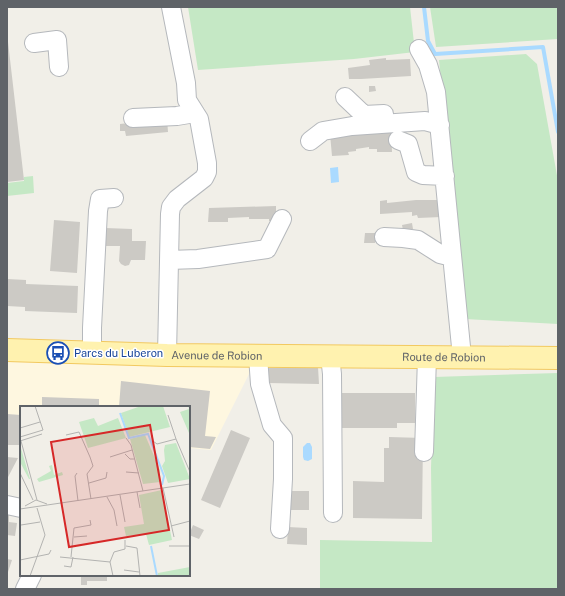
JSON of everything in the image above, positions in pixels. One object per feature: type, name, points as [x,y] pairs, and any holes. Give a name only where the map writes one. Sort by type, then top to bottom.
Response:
[{"type":"main road","name":"Avenue de Robion","points":[[7,350],[167,355],[330,356]]},
{"type":"main road","name":"Route de Robion","points":[[330,356],[558,358]]},
{"type":"street","points":[[167,355],[171,207],[176,199],[204,178],[207,172],[206,156],[199,119],[187,100],[186,83],[172,7]]},
{"type":"street","points":[[34,42],[57,40],[59,67]]},
{"type":"street","points":[[419,49],[428,65],[436,92],[462,356]]},
{"type":"street","points":[[345,97],[364,115],[439,116]]},
{"type":"street","points":[[133,118],[177,116],[195,113]]},
{"type":"street","points":[[310,141],[323,131],[352,126],[425,122],[439,116]]},
{"type":"street","points":[[398,140],[408,144],[416,172],[422,175],[445,176]]},
{"type":"street","points":[[92,353],[98,211],[100,199],[114,198]]},
{"type":"street","points":[[169,260],[198,259],[267,249],[282,219]]},
{"type":"street","points":[[384,237],[418,240],[440,254],[452,257]]},
{"type":"street","points":[[258,356],[260,384],[272,425],[283,438],[283,479],[280,528]]},
{"type":"street","points":[[330,356],[332,374],[333,514]]},
{"type":"street","points":[[424,452],[427,357]]},
{"type":"street","points":[[7,505],[20,508]]},
{"type":"street","points":[[24,589],[31,576]]},
{"type":"shaded area","points":[[7,358],[255,362],[211,450],[190,448],[190,406],[20,406],[20,439],[7,439]]},
{"type":"green space","points":[[188,7],[410,7],[415,52],[354,59],[198,70]]},
{"type":"green space","points":[[430,7],[558,7],[558,39],[436,47]]},
{"type":"green space","points":[[526,54],[537,64],[558,181],[558,324],[465,319],[439,60]]},
{"type":"green space","points":[[33,176],[34,193],[7,196],[7,183],[24,181],[24,177]]},
{"type":"green space","points":[[558,373],[558,589],[320,589],[320,540],[432,542],[431,468],[434,377]]},
{"type":"water","points":[[338,167],[339,182],[331,183],[330,168]]},
{"type":"water","points":[[307,443],[310,443],[312,447],[312,459],[308,461],[304,460],[303,457],[303,447]]},
{"type":"building","points":[[7,42],[24,180],[7,182]]},
{"type":"building","points":[[386,58],[386,60],[410,59],[411,76],[349,79],[348,68],[370,65],[369,60]]},
{"type":"building","points":[[369,86],[375,86],[376,91],[369,92]]},
{"type":"building","points":[[167,119],[168,132],[126,136],[125,131],[120,131],[120,124]]},
{"type":"building","points":[[391,129],[392,152],[377,152],[377,149],[369,149],[369,147],[348,152],[349,155],[332,156],[330,134]]},
{"type":"building","points":[[387,200],[387,203],[416,200],[440,200],[441,217],[418,218],[417,215],[412,216],[412,212],[380,214],[380,201]]},
{"type":"building","points":[[276,206],[276,221],[269,221],[269,219],[249,219],[249,217],[228,218],[228,222],[208,222],[209,208]]},
{"type":"building","points":[[54,220],[80,222],[77,273],[50,271]]},
{"type":"building","points":[[412,223],[413,229],[403,230],[402,225]]},
{"type":"building","points":[[105,228],[132,229],[132,241],[146,241],[145,260],[131,260],[129,265],[125,266],[121,264],[119,261],[120,246],[105,246]]},
{"type":"building","points":[[365,233],[375,233],[375,243],[364,243]]},
{"type":"building","points":[[7,279],[26,280],[26,284],[78,286],[77,313],[25,311],[25,307],[7,306]]},
{"type":"building","points":[[318,367],[319,384],[268,383],[268,368]]},
{"type":"building","points":[[121,381],[210,391],[205,436],[216,437],[210,449],[190,447],[190,406],[119,406]]},
{"type":"building","points":[[341,393],[415,393],[415,423],[397,423],[397,428],[341,428]]},
{"type":"building","points":[[42,397],[99,399],[99,406],[42,406]]},
{"type":"building","points":[[7,414],[20,415],[20,445],[7,445]]},
{"type":"building","points":[[231,430],[250,438],[220,508],[201,500]]},
{"type":"building","points":[[389,437],[423,438],[422,519],[353,518],[353,481],[384,482],[384,448],[389,448]]},
{"type":"building","points":[[7,457],[18,458],[7,479]]},
{"type":"building","points":[[287,491],[309,491],[309,510],[287,510]]},
{"type":"building","points":[[7,514],[9,515],[9,522],[17,523],[15,536],[7,535]]},
{"type":"building","points":[[193,525],[204,530],[199,539],[190,535]]},
{"type":"building","points":[[288,527],[307,528],[307,545],[287,544]]},
{"type":"building","points":[[7,559],[12,560],[8,572],[7,571]]},
{"type":"building","points":[[81,576],[107,576],[107,581],[87,581],[87,585],[81,585]]},
{"type":"waterway","points":[[424,7],[428,41],[435,54],[543,47],[558,132]]},
{"type":"place","name":"Parcs du Luberon","points":[[58,353]]}]
